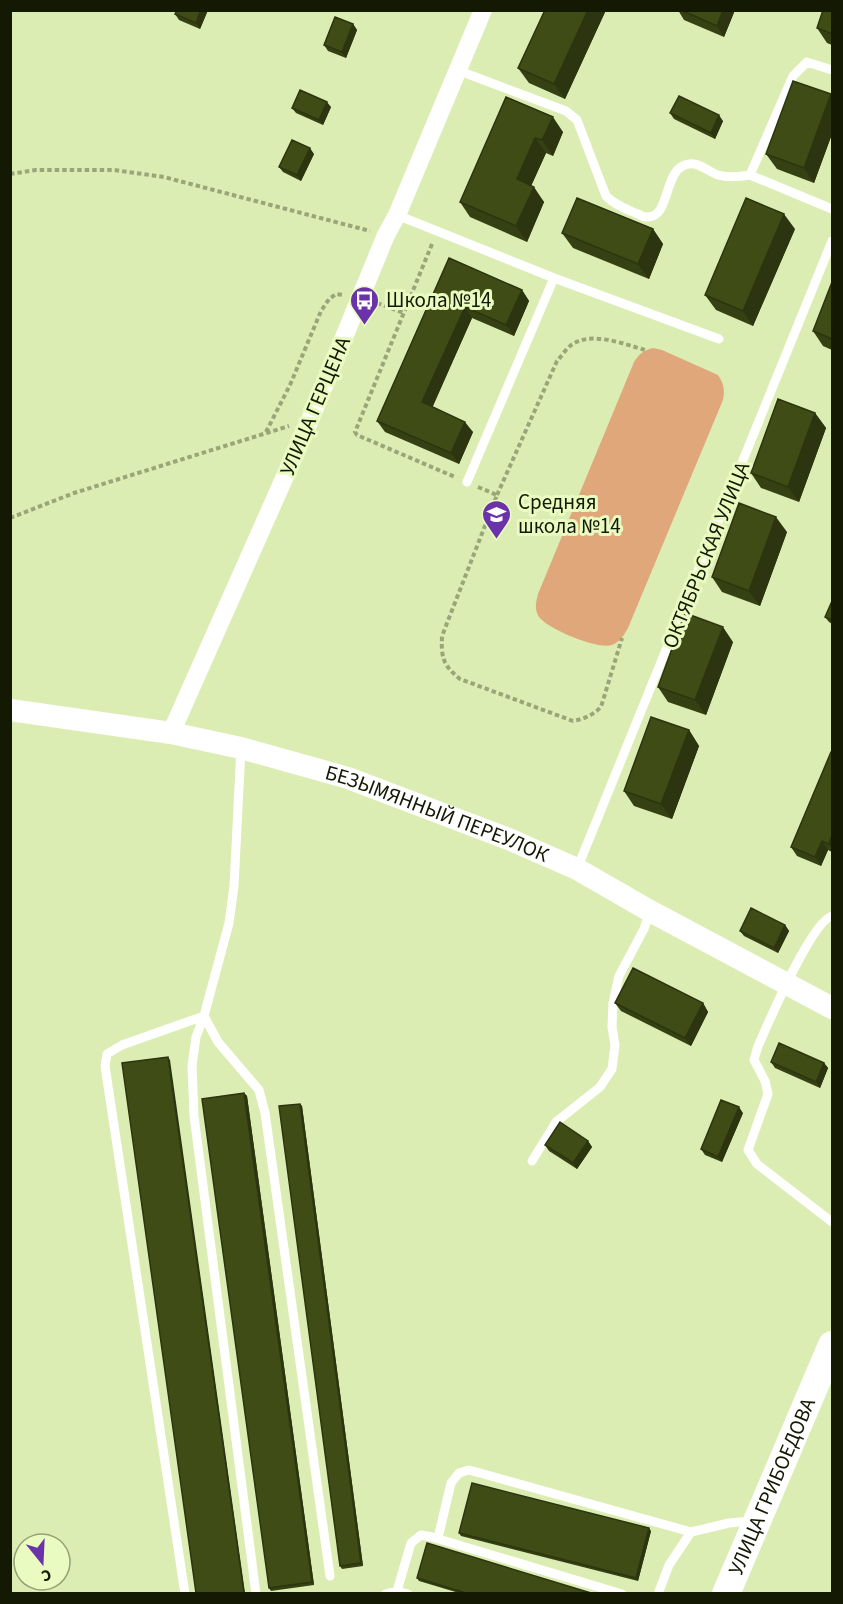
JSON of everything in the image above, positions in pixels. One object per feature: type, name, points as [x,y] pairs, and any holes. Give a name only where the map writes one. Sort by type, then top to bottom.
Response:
[{"type":"main road","name":"УЛИЦА ГРИБОЕДОВА","points":[[726,1593],[832,1345]]},
{"type":"street","name":"УЛИЦА ГЕРЦЕНА","points":[[171,733],[310,420],[386,235],[397,215],[483,10]]},
{"type":"street","name":"БЕЗЫМЯННЫЙ ПЕРЕУЛОК","points":[[10,710],[171,733],[241,748],[348,777],[511,840],[577,869],[650,911],[832,1008]]},
{"type":"lane","points":[[750,175],[793,76],[807,62],[832,70]]},
{"type":"lane","points":[[457,70],[566,111],[577,120],[606,196],[613,203],[645,217],[651,216],[661,208],[674,172],[681,166],[691,163],[717,175],[735,178],[750,175],[832,209]]},
{"type":"lane","points":[[397,215],[554,278],[719,339]]},
{"type":"lane","name":"ОКТЯБРЬСКАЯ УЛИЦА","points":[[577,869],[832,241]]},
{"type":"lane","points":[[467,482],[554,278]]},
{"type":"lane","points":[[241,748],[234,886],[229,923],[204,1016],[196,1037],[192,1066],[194,1116],[256,1593]]},
{"type":"lane","points":[[532,1161],[556,1122],[600,1087],[612,1069],[615,1045],[612,1004],[619,976],[644,930],[650,911]]},
{"type":"lane","points":[[832,916],[827,917],[800,957],[758,1046],[754,1060],[765,1081],[768,1094],[748,1150],[757,1164],[832,1221]]},
{"type":"lane","points":[[204,1016],[218,1042],[259,1090],[265,1113],[330,1576]]},
{"type":"lane","points":[[185,1593],[105,1066],[107,1054],[122,1046],[204,1016]]},
{"type":"lane","points":[[438,1538],[451,1484],[459,1473],[469,1470],[691,1532],[729,1523],[756,1521]]},
{"type":"lane","points":[[658,1593],[669,1565],[691,1532]]},
{"type":"lane","points":[[398,1590],[411,1543],[421,1535],[438,1538],[622,1593]]},
{"type":"lane","points":[[385,1593],[398,1590],[408,1593]]},
{"type":"path","points":[[10,174],[36,170],[114,170],[164,177],[386,235]]},
{"type":"path","points":[[437,232],[355,432],[357,435],[497,495]]},
{"type":"path","points":[[266,432],[290,385],[321,311],[329,299],[336,294],[361,298],[404,313]]},
{"type":"path","points":[[622,638],[601,707],[594,713],[573,721],[460,679],[446,667],[442,648],[442,636],[497,495],[557,361],[571,345],[589,339],[617,342],[645,350]]},
{"type":"path","points":[[10,518],[74,493],[310,420]]},
{"type":"shaded area","points":[[653,348],[718,375],[724,387],[723,400],[628,628],[615,644],[605,646],[585,642],[544,622],[537,614],[537,600],[634,362],[642,353]]},
{"type":"building","points":[[177,10],[201,10],[196,23],[175,14]]},
{"type":"building","points":[[545,10],[588,10],[554,84],[518,68]]},
{"type":"building","points":[[681,10],[723,10],[717,26]]},
{"type":"building","points":[[823,10],[832,10],[832,34],[817,28]]},
{"type":"building","points":[[335,17],[353,24],[342,52],[324,45]]},
{"type":"building","points":[[793,81],[831,94],[804,168],[766,154]]},
{"type":"building","points":[[300,90],[327,102],[319,120],[292,108]]},
{"type":"building","points":[[679,96],[719,115],[711,133],[670,113]]},
{"type":"building","points":[[506,97],[553,117],[542,140],[535,138],[517,179],[534,187],[516,226],[460,202]]},
{"type":"building","points":[[292,140],[310,148],[297,175],[279,167]]},
{"type":"building","points":[[577,198],[653,229],[638,264],[562,233]]},
{"type":"building","points":[[746,198],[784,214],[743,311],[705,295]]},
{"type":"building","points":[[449,258],[522,290],[506,325],[465,307],[422,402],[465,422],[451,453],[377,421]]},
{"type":"building","points":[[832,282],[832,339],[813,331]]},
{"type":"building","points":[[778,399],[815,413],[788,487],[751,473]]},
{"type":"building","points":[[739,503],[776,517],[749,591],[712,577]]},
{"type":"building","points":[[832,601],[832,620],[825,617]]},
{"type":"building","points":[[685,613],[723,627],[695,700],[658,687]]},
{"type":"building","points":[[651,717],[689,730],[661,804],[624,791]]},
{"type":"building","points":[[831,752],[832,835],[829,844],[822,841],[815,857],[791,847]]},
{"type":"building","points":[[751,908],[785,925],[774,948],[740,931]]},
{"type":"building","points":[[633,968],[703,1003],[685,1038],[615,1003]]},
{"type":"building","points":[[779,1043],[824,1063],[816,1082],[771,1062]]},
{"type":"building","points":[[168,1057],[244,1593],[196,1593],[122,1063]]},
{"type":"building","points":[[244,1093],[312,1582],[269,1588],[202,1099]]},
{"type":"building","points":[[721,1100],[739,1107],[718,1157],[701,1149]]},
{"type":"building","points":[[300,1104],[361,1563],[340,1566],[279,1106]]},
{"type":"building","points":[[560,1122],[588,1141],[573,1163],[545,1145]]},
{"type":"building","points":[[472,1483],[649,1528],[636,1578],[459,1533]]},
{"type":"building","points":[[427,1543],[591,1593],[466,1593],[417,1578]]},
{"type":"place","name":"Школа №14","points":[[365,326]]},
{"type":"place","name":"Средняя школа №14","points":[[497,540]]}]
